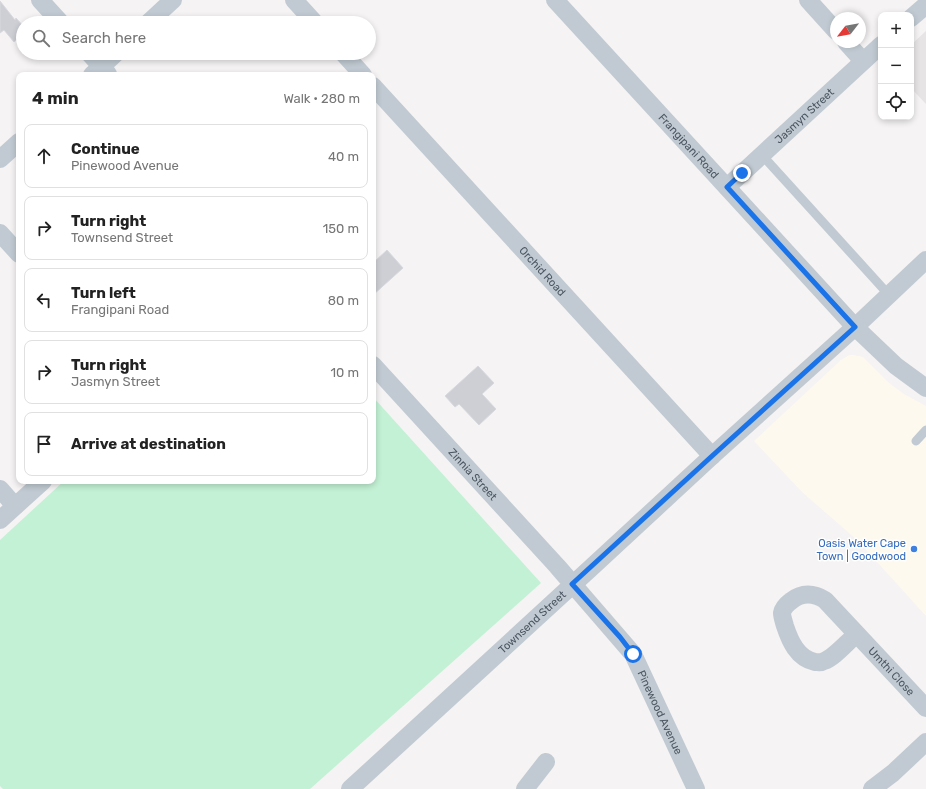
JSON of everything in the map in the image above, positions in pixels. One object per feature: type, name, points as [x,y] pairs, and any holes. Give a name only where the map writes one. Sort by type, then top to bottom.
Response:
[{"type":"street","points":[[40,0],[55,16]]},
{"type":"street","points":[[156,16],[173,0]]},
{"type":"street","points":[[294,0],[309,16]]},
{"type":"street","name":"Frangipani Road","points":[[555,0],[855,327]]},
{"type":"street","points":[[808,0],[830,24]]},
{"type":"street","points":[[914,15],[926,5]]},
{"type":"street","points":[[852,48],[864,61]]},
{"type":"street","name":"Jasmyn Street","points":[[727,187],[878,48]]},
{"type":"street","points":[[93,60],[101,72],[110,60]]},
{"type":"street","points":[[349,60],[360,72]]},
{"type":"street","name":"Orchid Road","points":[[376,89],[712,456]]},
{"type":"street","points":[[0,160],[16,145]]},
{"type":"street","points":[[0,233],[16,251]]},
{"type":"street","name":"Townsend Street","points":[[350,789],[572,584],[855,327],[926,260]]},
{"type":"street","points":[[855,327],[896,366],[926,388]]},
{"type":"street","name":"Zinnia Street","points":[[376,368],[572,584]]},
{"type":"street","points":[[0,520],[40,484]]},
{"type":"street","points":[[0,489],[15,506]]},
{"type":"street","name":"Pinewood Avenue","points":[[572,584],[620,637],[633,654],[696,789]]},
{"type":"street","name":"Umthi Close","points":[[857,634],[926,708]]},
{"type":"street","points":[[872,789],[893,773],[926,742]]},
{"type":"street","points":[[527,788],[546,762]]},
{"type":"lane","points":[[762,155],[888,296]]},
{"type":"lane","points":[[916,440],[926,430]]},
{"type":"shaded area","points":[[926,31],[926,104],[914,91],[914,42]]},
{"type":"shaded area","points":[[849,355],[863,357],[889,383],[904,394],[926,406],[926,616],[857,540],[802,492],[754,441],[841,360]]},
{"type":"green space","points":[[376,400],[541,583],[310,789],[3,789],[0,786],[0,540],[61,484],[376,484]]},
{"type":"building","points":[[0,1],[15,20],[16,18],[16,40],[14,42],[4,30],[0,33]]},
{"type":"building","points":[[387,250],[403,268],[376,292],[376,260]]},
{"type":"building","points":[[478,366],[494,383],[482,394],[496,409],[479,425],[459,404],[455,407],[445,396]]},
{"type":"place","name":"Oasis Water Cape Town | Goodwood","points":[[914,549]]},
{"type":"route","points":[[633,654],[620,637],[572,584],[855,327],[727,187],[742,173]]}]
